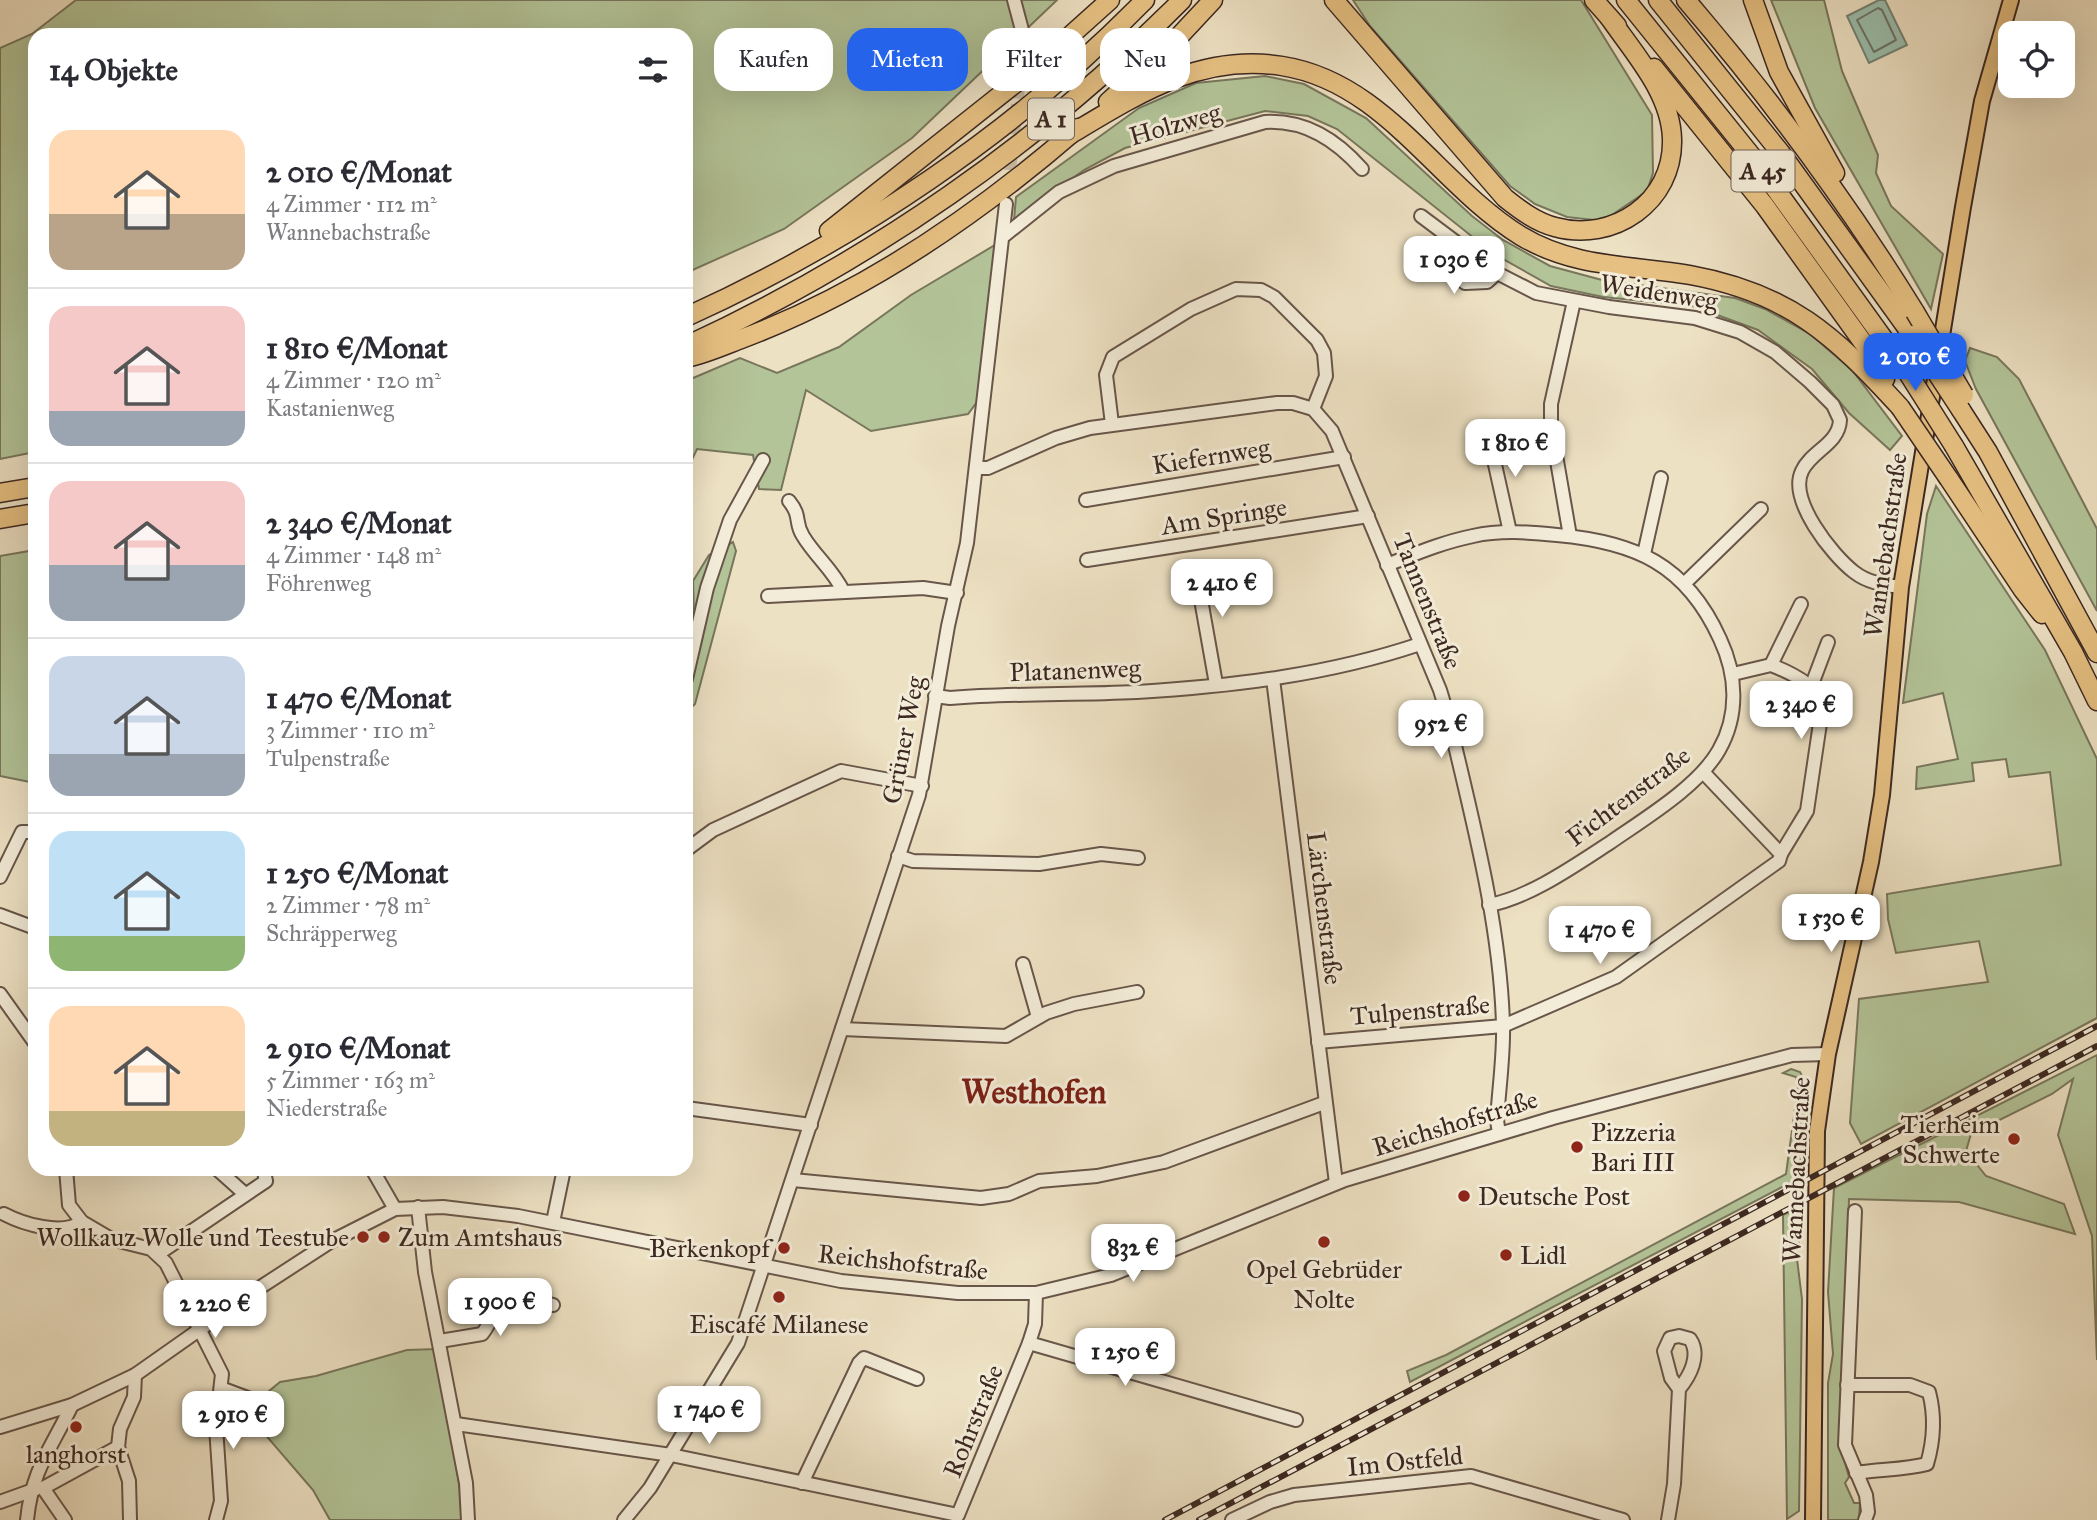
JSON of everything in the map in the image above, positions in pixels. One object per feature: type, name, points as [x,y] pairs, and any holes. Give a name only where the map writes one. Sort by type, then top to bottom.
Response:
[{"type":"highway","points":[[1077,28],[1101,0]]},
{"type":"highway","points":[[1079,28],[1110,0]]},
{"type":"highway","name":"A 1","points":[[693,314],[784,268],[937,174],[1018,112],[1145,0]]},
{"type":"highway","name":"A 1","points":[[693,342],[800,289],[952,194],[1079,97],[1182,0]]},
{"type":"highway","points":[[693,356],[770,328],[831,300],[924,243],[1071,134],[1171,45],[1213,0]]},
{"type":"highway","points":[[1334,0],[1504,198],[1540,222],[1580,231],[1612,227],[1646,205],[1659,189],[1671,150],[1671,129],[1662,99],[1644,66],[1609,17]]},
{"type":"highway","points":[[1594,0],[1681,99],[1765,206],[1867,348],[1900,407],[2023,590],[2073,652]]},
{"type":"highway","name":"A 45","points":[[1626,0],[1754,159],[1906,370],[1954,446],[2073,652],[2097,701]]},
{"type":"highway","name":"A 45","points":[[1658,0],[1795,172],[1962,402],[2097,653]]},
{"type":"highway","points":[[1686,0],[1791,129],[1864,229]]},
{"type":"highway","points":[[1753,0],[1779,72],[1962,402]]},
{"type":"highway","points":[[1071,134],[1160,82],[1215,65],[1262,63],[1310,73],[1353,93],[1389,120],[1483,209],[1521,236],[1575,260],[1689,275],[1738,287],[1777,302],[1824,331],[1900,407]]},
{"type":"highway","points":[[784,268],[1006,91]]},
{"type":"highway","points":[[0,493],[28,488]]},
{"type":"highway","points":[[0,519],[28,514]]},
{"type":"main road","name":"Wannebachstraße","points":[[1814,1520],[1817,1131],[1828,1054],[1871,862],[1882,795],[1901,587],[1982,101],[2011,0]]},
{"type":"street","points":[[1014,0],[1021,28]]},
{"type":"street","name":"Holzweg","points":[[1005,234],[1059,192],[1114,166],[1265,122],[1310,128],[1346,151],[1362,169]]},
{"type":"street","name":"Grüner Weg","points":[[625,1520],[671,1455],[737,1343],[765,1267],[922,786],[935,696],[957,593],[977,468],[1005,234],[1006,204]]},
{"type":"street","name":"Weidenweg","points":[[1421,216],[1497,273],[1536,292],[1574,301],[1710,321],[1749,337],[1794,368],[1826,396],[1837,410],[1840,420],[1831,440],[1802,470],[1798,488],[1803,511],[1853,572],[1881,585],[1901,587]]},
{"type":"street","points":[[1472,255],[1460,267],[1459,275],[1465,283],[1487,282],[1497,273]]},
{"type":"street","points":[[977,468],[988,468],[1074,432],[1112,424],[1293,403],[1313,410],[1326,376],[1324,353],[1317,340],[1274,297],[1261,290],[1236,289],[1191,309],[1113,357],[1106,375],[1112,424]]},
{"type":"street","points":[[1570,536],[1552,433],[1551,404],[1574,301]]},
{"type":"street","name":"Tannenstraße","points":[[1313,410],[1332,430],[1344,457],[1449,720],[1489,905],[1503,1026],[1497,1120],[1499,1134]]},
{"type":"street","points":[[1488,433],[1510,533]]},
{"type":"street","name":"Kiefernweg","points":[[1086,500],[1344,457]]},
{"type":"street","points":[[693,650],[708,588],[730,520],[764,460]]},
{"type":"street","points":[[1644,554],[1661,478]]},
{"type":"street","points":[[789,501],[799,513],[802,535],[837,577],[843,591]]},
{"type":"street","points":[[1685,583],[1761,509]]},
{"type":"street","name":"Am Springe","points":[[1087,560],[1368,516]]},
{"type":"street","name":"Fichtenstraße","points":[[1387,565],[1474,536],[1510,533],[1570,536],[1609,542],[1644,554],[1685,583],[1718,634],[1733,674],[1734,698],[1728,731],[1703,772],[1625,832],[1576,864],[1500,903],[1489,905]]},
{"type":"street","points":[[1188,567],[1200,594],[1216,684]]},
{"type":"street","points":[[768,596],[923,588],[957,593]]},
{"type":"street","points":[[1771,665],[1801,604]]},
{"type":"street","points":[[1733,674],[1771,665],[1811,687],[1828,642]]},
{"type":"street","name":"Platanenweg","points":[[935,696],[950,698],[1137,692],[1273,680],[1366,661],[1420,644]]},
{"type":"street","name":"Lärchenstraße","points":[[1273,680],[1336,1183]]},
{"type":"street","name":"Tulpenstraße","points":[[1318,1041],[1503,1026],[1616,977],[1769,869],[1779,861],[1807,811],[1823,704],[1819,693],[1811,687]]},
{"type":"street","points":[[693,845],[713,830],[841,771],[922,786]]},
{"type":"street","points":[[1703,772],[1781,854]]},
{"type":"street","points":[[0,877],[22,832],[28,832]]},
{"type":"street","points":[[898,856],[913,861],[1039,864],[1101,854],[1138,858]]},
{"type":"street","points":[[0,915],[28,925]]},
{"type":"street","points":[[1023,964],[1038,1017]]},
{"type":"street","points":[[842,1029],[993,1037],[1018,1031],[1038,1017],[1074,1004],[1137,992]]},
{"type":"street","points":[[0,994],[28,1032]]},
{"type":"street","name":"Reichshofstraße","points":[[0,1427],[72,1405],[135,1375],[330,1242],[394,1209],[418,1207],[481,1210],[765,1267],[870,1285],[958,1293],[1036,1293],[1111,1275],[1336,1183],[1499,1134],[1792,1055],[1813,1052],[1828,1054]]},
{"type":"street","points":[[793,1181],[982,1198],[1000,1195],[1039,1181],[1097,1176],[1164,1162],[1324,1103]]},
{"type":"street","points":[[693,1109],[811,1125]]},
{"type":"street","points":[[67,1176],[69,1205],[82,1222],[111,1239],[142,1246],[158,1254],[202,1329],[222,1374],[216,1427],[221,1501],[216,1520]]},
{"type":"street","points":[[225,1176],[245,1194]]},
{"type":"street","points":[[158,1254],[266,1181],[265,1176]]},
{"type":"street","points":[[376,1176],[394,1209]]},
{"type":"street","points":[[553,1223],[563,1176]]},
{"type":"street","points":[[418,1207],[425,1272],[466,1483],[468,1520]]},
{"type":"street","points":[[1855,1211],[1845,1445],[1866,1495],[1868,1512],[1865,1520]]},
{"type":"street","points":[[4,1214],[29,1225],[70,1227],[82,1222]]},
{"type":"street","name":"Rohrstraße","points":[[802,1483],[958,1515],[1029,1343],[1035,1324],[1036,1293]]},
{"type":"street","points":[[440,1341],[482,1334],[500,1303],[510,1298],[519,1297],[553,1305]]},
{"type":"street","points":[[1029,1343],[1296,1420]]},
{"type":"street","points":[[456,1424],[671,1455],[802,1483],[859,1363],[864,1358],[916,1379]]},
{"type":"street","points":[[121,1520],[130,1520],[129,1481],[118,1447],[120,1429],[134,1397],[135,1375]]},
{"type":"street","points":[[1847,1384],[1910,1385],[1929,1392],[1933,1408],[1932,1448],[1927,1464],[1906,1469],[1856,1473]]},
{"type":"street","points":[[221,1388],[253,1400]]},
{"type":"street","points":[[1668,1520],[1674,1484],[1679,1389]]},
{"type":"street","points":[[27,1520],[37,1489],[37,1468],[72,1405]]},
{"type":"street","points":[[0,1502],[37,1489],[118,1447]]},
{"type":"street","name":"Im Ostfeld","points":[[1232,1520],[1270,1502],[1294,1495],[1471,1475],[1623,1520]]},
{"type":"street","points":[[37,1489],[65,1520]]},
{"type":"shaded area","points":[[76,0],[1057,0],[1028,28],[982,28],[982,71],[968,85],[968,28],[847,28],[847,91],[961,91],[912,138],[784,229],[693,270],[693,28],[40,28]]},
{"type":"shaded area","points":[[1353,0],[1581,0],[1652,115],[1653,173],[1647,191],[1603,221],[1567,217],[1535,204],[1510,186],[1370,26]]},
{"type":"shaded area","points":[[1771,0],[1824,0],[1842,71],[1878,155],[1876,173],[1891,206],[1943,254],[1931,309],[1815,108]]},
{"type":"shaded area","points":[[28,36],[28,453],[0,459],[0,48]]},
{"type":"shaded area","points":[[1265,76],[1304,84],[1366,118],[1472,216],[1503,240],[1550,266],[1602,280],[1735,298],[1765,309],[1810,334],[1852,370],[1902,436],[1890,450],[1849,413],[1812,369],[1758,330],[1693,306],[1603,297],[1551,286],[1494,254],[1337,129],[1308,116],[1265,111],[1125,148],[1084,170],[1014,220],[1016,197],[1139,108],[1178,91],[1190,91],[1190,86]]},
{"type":"shaded area","points":[[1000,242],[980,398],[968,414],[871,431],[806,390],[781,490],[759,489],[753,455],[697,449],[693,457],[693,378],[740,358],[777,373],[839,347],[911,295]]},
{"type":"shaded area","points":[[1970,348],[1997,357],[2019,379],[2097,529],[2097,611],[1976,389],[1965,361]]},
{"type":"shaded area","points":[[1936,486],[2045,650],[2097,759],[2097,1018],[1861,1144],[1850,1123],[1859,999],[1988,982],[1979,941],[1896,953],[1888,919],[1887,894],[2061,865],[2050,772],[2009,777],[2006,759],[1972,763],[1974,781],[1916,789],[1917,767],[1958,759],[1943,693],[1903,703],[1927,514]]},
{"type":"shaded area","points":[[733,542],[736,551],[693,706],[693,581],[709,555]]},
{"type":"shaded area","points":[[28,551],[28,782],[0,776],[0,556]]},
{"type":"shaded area","points":[[2097,1055],[2097,1360],[2092,1236],[2058,1135],[2073,1079],[2052,1094],[1971,1134],[1966,1151],[1986,1176],[2064,1204],[2075,1234],[1959,1202],[1849,1199],[1841,1448],[1849,1477],[1845,1483],[1854,1503],[1860,1503],[1859,1520],[1828,1520],[1828,1383],[1833,1354],[1828,1292],[1834,1188]]},
{"type":"shaded area","points":[[1791,1069],[1800,1072],[1807,1085],[1800,1171],[1803,1176],[1410,1382],[1407,1371],[1446,1355],[1786,1174],[1798,1087],[1796,1077],[1783,1073]]},
{"type":"shaded area","points":[[1802,1206],[1797,1259],[1802,1299],[1799,1511],[1787,1519],[1783,1215]]},
{"type":"shaded area","points":[[437,1349],[465,1520],[330,1520],[313,1490],[245,1411],[280,1382],[316,1376],[407,1350]]},
{"type":"water","points":[[1879,0],[1885,0],[1907,45],[1869,63],[1847,16]]},
{"type":"tunnel","points":[[1008,188],[1019,91]]},
{"type":"railway","points":[[1165,1520],[2097,1026]]},
{"type":"railway","points":[[1199,1520],[2097,1046]]},
{"type":"place","name":"Tierheim Schwerte","points":[[2014,1139]]},
{"type":"place","name":"Pizzeria Bari III","points":[[1577,1147]]},
{"type":"place","name":"Deutsche Post","points":[[1464,1196]]},
{"type":"place","name":"Wollkauz Wolle und Teestube","points":[[363,1237]]},
{"type":"place","name":"Zum Amtshaus","points":[[384,1237]]},
{"type":"place","name":"Opel Gebrüder Nolte","points":[[1324,1242]]},
{"type":"place","name":"Berkenkopf","points":[[784,1248]]},
{"type":"place","name":"Lidl","points":[[1506,1255]]},
{"type":"place","name":"Eiscafé Milanese","points":[[779,1297]]},
{"type":"place","name":"langhorst","points":[[76,1427]]},
{"type":"district","name":"Westhofen","points":[[1034,1091]]}]
